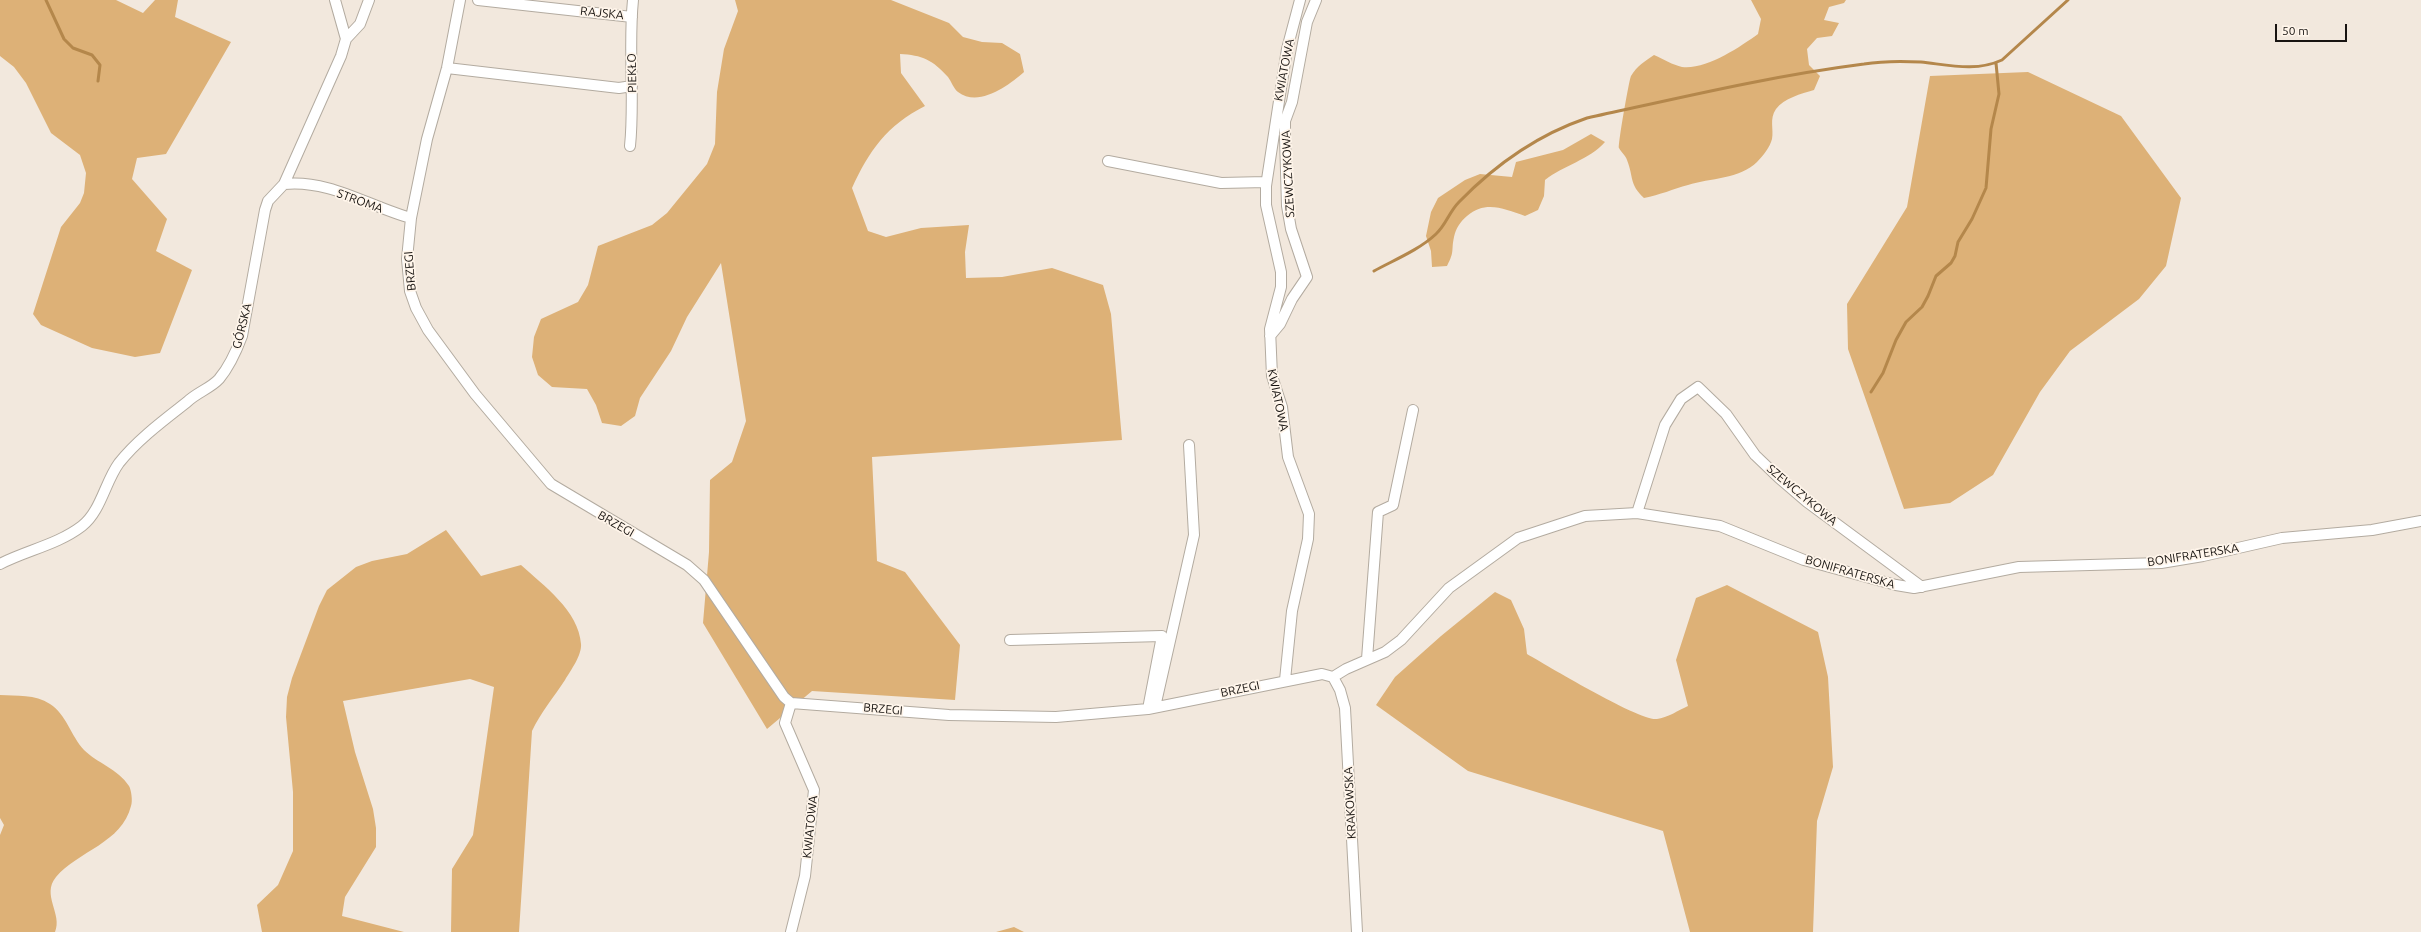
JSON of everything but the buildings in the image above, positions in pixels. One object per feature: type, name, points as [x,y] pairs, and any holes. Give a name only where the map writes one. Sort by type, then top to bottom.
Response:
[{"type":"street","points":[[335,0],[346,39]]},
{"type":"street","name":"GÓRSKA","points":[[0,564],[15,556],[52,544],[84,524],[96,509],[108,480],[119,463],[186,402],[218,381],[227,369],[236,353],[242,336],[265,210],[268,201],[284,184],[341,56],[346,39],[360,24],[369,0]]},
{"type":"street","name":"BRZEGI","points":[[460,0],[447,68],[427,139],[411,218],[407,259],[410,291],[416,308],[428,330],[475,394],[551,484],[687,565],[704,580],[784,697],[791,703],[949,715],[1056,717],[1151,708],[1284,680],[1322,674],[1332,677]]},
{"type":"street","name":"RAJSKA","points":[[478,0],[632,16]]},
{"type":"street","name":"PIEKŁO","points":[[630,146],[633,113],[633,0]]},
{"type":"street","name":"KWIATOWA","points":[[1284,680],[1292,611],[1308,539],[1309,514],[1288,457],[1282,407],[1272,376],[1270,336],[1281,287],[1281,272],[1266,205],[1266,182],[1287,49],[1300,0]]},
{"type":"street","name":"SZEWCZYKOWA","points":[[1270,336],[1280,324],[1292,299],[1307,277],[1291,229],[1287,206],[1285,121],[1292,102],[1307,22],[1316,0]]},
{"type":"street","points":[[447,68],[619,88],[632,86]]},
{"type":"street","points":[[1108,161],[1214,182],[1266,182]]},
{"type":"street","name":"STROMA","points":[[284,184],[296,183],[355,196],[411,218]]},
{"type":"street","name":"SZEWCZYKOWA","points":[[1637,513],[1665,425],[1681,399],[1698,387],[1726,414],[1755,455],[1779,478],[1808,502],[1922,587]]},
{"type":"street","points":[[1367,659],[1378,512],[1393,505],[1413,410]]},
{"type":"street","points":[[1151,708],[1194,535],[1189,445]]},
{"type":"street","name":"BONIFRATERSKA","points":[[1332,677],[1367,659],[1385,652],[1402,640],[1449,588],[1518,538],[1585,516],[1637,513],[1720,526],[1804,560],[1896,585],[1914,588],[2019,567],[2161,563],[2202,556],[2282,538],[2372,530],[2421,521]]},
{"type":"street","points":[[1010,640],[1162,636],[1151,708]]},
{"type":"street","name":"KRAKOWSKA","points":[[1332,677],[1340,690],[1344,708],[1357,932]]},
{"type":"street","name":"KWIATOWA","points":[[791,703],[785,723],[814,790],[805,876],[791,932]]},
{"type":"shaded area","points":[[0,0],[116,0],[143,13],[155,0],[178,0],[175,17],[231,42],[166,154],[137,158],[132,179],[167,219],[156,251],[192,270],[160,353],[135,357],[92,348],[41,325],[33,314],[61,227],[80,203],[84,193],[86,173],[80,155],[51,133],[26,83],[14,67],[0,56]]},
{"type":"shaded area","points":[[735,0],[891,0],[949,23],[963,37],[982,42],[1002,43],[1020,54],[1024,72],[1010,83],[993,93],[975,97],[966,96],[958,92],[948,77],[937,66],[927,60],[921,57],[900,54],[901,73],[925,106],[900,122],[881,140],[865,162],[852,188],[868,231],[886,237],[921,228],[969,225],[965,252],[966,278],[1002,277],[1052,268],[1103,285],[1111,314],[1122,440],[872,457],[877,561],[905,572],[960,645],[955,700],[812,691],[767,729],[703,623],[709,552],[710,480],[732,462],[746,421],[721,263],[687,317],[671,351],[640,398],[635,416],[621,426],[602,423],[596,405],[587,389],[552,387],[538,375],[532,357],[534,337],[541,319],[578,302],[588,285],[598,246],[652,225],[667,213],[707,164],[715,144],[717,92],[724,49],[738,11]]},
{"type":"shaded area","points":[[1751,0],[1846,0],[1844,3],[1829,7],[1824,20],[1839,23],[1832,36],[1817,38],[1807,49],[1809,65],[1820,76],[1814,90],[1788,99],[1779,105],[1773,116],[1771,142],[1762,157],[1750,168],[1733,175],[1697,183],[1644,198],[1634,185],[1626,158],[1619,148],[1628,88],[1633,72],[1654,55],[1682,67],[1691,67],[1712,61],[1742,45],[1758,34],[1761,19]]},
{"type":"shaded area","points":[[2028,72],[2121,116],[2181,198],[2166,266],[2139,299],[2070,351],[2040,392],[1993,475],[1950,503],[1904,509],[1848,349],[1847,304],[1907,207],[1930,76]]},
{"type":"shaded area","points":[[1591,134],[1605,142],[1592,153],[1545,180],[1544,196],[1538,210],[1525,216],[1495,207],[1481,208],[1474,211],[1460,223],[1457,228],[1454,237],[1452,254],[1447,266],[1432,267],[1431,251],[1426,236],[1431,212],[1438,198],[1465,180],[1480,174],[1512,177],[1516,162],[1563,150]]},
{"type":"shaded area","points":[[446,530],[481,576],[521,565],[549,590],[567,610],[579,632],[581,648],[578,658],[561,686],[543,711],[532,731],[519,932],[451,932],[452,869],[473,835],[494,687],[470,679],[343,701],[355,752],[373,809],[376,828],[376,847],[345,897],[342,916],[404,932],[262,932],[257,905],[278,885],[293,851],[293,792],[286,717],[287,697],[292,678],[319,606],[327,590],[356,567],[372,561],[407,554]]},
{"type":"shaded area","points":[[1727,585],[1818,632],[1828,677],[1833,767],[1817,821],[1813,932],[1690,932],[1663,831],[1468,771],[1376,705],[1395,677],[1441,636],[1495,592],[1511,600],[1524,629],[1527,654],[1593,692],[1633,712],[1648,718],[1657,719],[1665,717],[1688,706],[1676,660],[1696,598]]},
{"type":"shaded area","points":[[0,695],[32,697],[44,701],[56,708],[84,750],[124,780],[129,786],[132,798],[132,804],[126,819],[119,829],[98,846],[65,868],[56,877],[52,884],[51,891],[51,898],[57,925],[55,932],[0,932],[0,835],[4,825],[0,818]]},
{"type":"shaded area","points":[[1014,927],[1024,932],[996,932]]},
{"type":"waterway","points":[[46,0],[64,39],[73,48],[92,55],[100,65],[98,81]]},
{"type":"waterway","points":[[1374,271],[1414,250],[1429,240],[1445,223],[1459,202],[1473,188],[1518,152],[1534,142],[1569,125],[1587,118],[1690,95],[1829,69],[1871,63],[1892,62],[1921,62],[1962,67],[1992,64],[2002,60],[2068,0]]},
{"type":"waterway","points":[[1871,392],[1883,373],[1896,340],[1906,322],[1922,307],[1936,276],[1951,263],[1955,256],[1958,242],[1972,219],[1986,188],[1991,129],[1999,94],[1996,63]]}]
